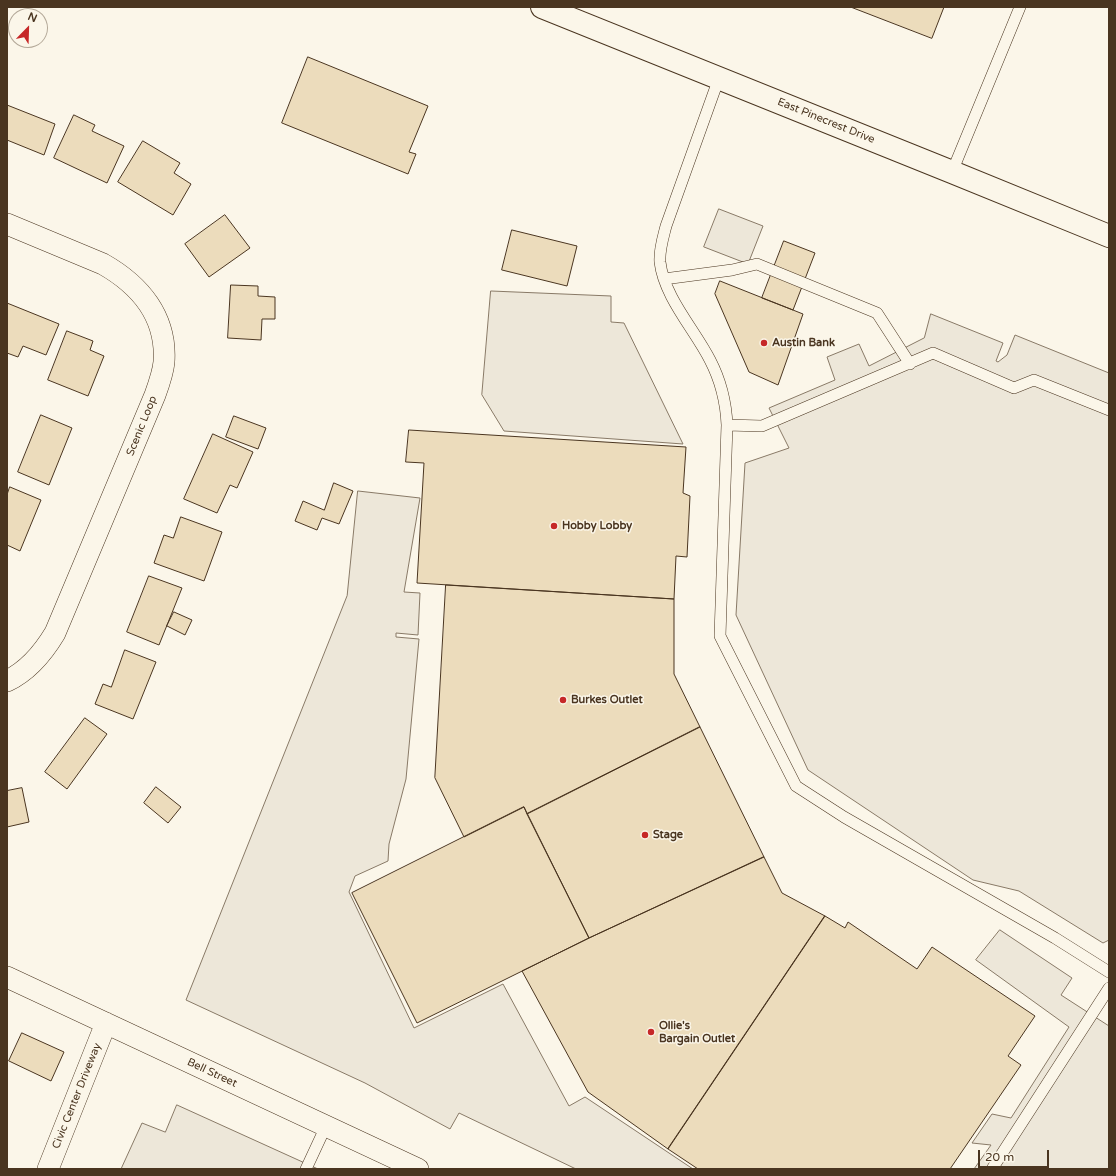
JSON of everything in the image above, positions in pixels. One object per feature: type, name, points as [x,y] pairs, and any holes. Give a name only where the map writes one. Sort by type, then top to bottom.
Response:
[{"type":"main road","name":"East Pinecrest Drive","points":[[542,7],[572,13],[719,78],[1109,236]]},
{"type":"street","name":"Scenic Loop","points":[[7,224],[103,264],[133,284],[152,307],[162,334],[164,363],[155,395],[55,633],[48,645],[38,657],[26,669],[7,682]]},
{"type":"street","name":"Bell Street","points":[[7,977],[418,1169]]},
{"type":"street","name":"Civic Center Driveway","points":[[48,1169],[106,1023]]},
{"type":"lane","points":[[952,172],[1020,7]]},
{"type":"lane","points":[[719,78],[663,238],[660,262],[664,279],[674,299],[710,359],[718,376],[726,406],[727,425],[720,636],[796,786],[844,817],[1055,938],[1109,972]]},
{"type":"lane","points":[[664,279],[732,270],[758,264],[878,313],[910,364]]},
{"type":"lane","points":[[727,425],[762,426],[933,354],[1014,388],[1034,380],[1109,410]]},
{"type":"lane","points":[[992,1169],[1109,988]]},
{"type":"lane","points":[[306,1169],[326,1126]]},
{"type":"shaded area","points":[[719,209],[763,226],[748,264],[704,247]]},
{"type":"shaded area","points":[[491,291],[611,296],[611,322],[624,323],[683,444],[504,431],[482,395]]},
{"type":"shaded area","points":[[931,314],[1003,343],[996,361],[998,362],[1007,355],[1015,335],[1109,373],[1109,940],[1103,943],[1019,891],[973,880],[808,770],[736,615],[745,463],[789,448],[769,408],[835,380],[827,357],[859,344],[869,366],[924,338]]},
{"type":"shaded area","points":[[358,491],[420,498],[404,592],[420,593],[418,635],[396,633],[396,637],[419,639],[406,779],[389,844],[388,861],[355,876],[349,892],[414,1028],[503,984],[569,1106],[585,1097],[693,1169],[576,1169],[459,1113],[450,1129],[365,1083],[186,1000],[347,596]]},
{"type":"shaded area","points":[[1000,930],[1072,978],[1061,995],[1109,1026],[1109,1169],[974,1169],[991,1145],[972,1143],[992,1114],[1011,1118],[1069,1027],[976,960]]},
{"type":"shaded area","points":[[177,1105],[318,1169],[121,1169],[142,1123],[165,1132]]},
{"type":"building","points":[[851,7],[944,7],[932,38]]},
{"type":"building","points":[[308,57],[428,106],[409,152],[416,154],[408,174],[282,123]]},
{"type":"building","points":[[7,105],[55,124],[44,155],[7,140]]},
{"type":"building","points":[[74,115],[95,125],[92,131],[124,146],[107,183],[54,158]]},
{"type":"building","points":[[143,141],[180,163],[174,173],[191,184],[173,215],[118,182]]},
{"type":"building","points":[[225,215],[250,248],[209,277],[185,244]]},
{"type":"building","points":[[512,230],[577,246],[567,286],[502,270]]},
{"type":"building","points":[[784,241],[815,253],[793,310],[762,298]]},
{"type":"building","name":"Austin Bank","points":[[720,281],[803,314],[778,385],[749,372],[715,294]]},
{"type":"building","points":[[231,285],[258,286],[258,296],[275,297],[275,319],[262,319],[261,340],[228,338]]},
{"type":"building","points":[[7,303],[59,324],[46,355],[23,346],[18,357],[7,353]]},
{"type":"building","points":[[67,331],[93,341],[90,350],[104,356],[88,396],[48,380]]},
{"type":"building","points":[[41,415],[72,428],[49,485],[18,472]]},
{"type":"building","points":[[234,416],[266,428],[258,449],[226,437]]},
{"type":"building","name":"Hobby Lobby","points":[[409,430],[686,447],[683,493],[690,496],[687,557],[676,556],[674,599],[417,583],[424,463],[406,462]]},
{"type":"building","points":[[213,434],[253,452],[237,488],[230,485],[217,513],[184,499]]},
{"type":"building","points":[[334,483],[353,491],[339,524],[322,518],[317,530],[295,521],[303,501],[324,510]]},
{"type":"building","points":[[10,487],[41,500],[20,551],[7,545],[7,495]]},
{"type":"building","points":[[181,517],[222,532],[204,581],[154,563],[164,535],[173,538]]},
{"type":"building","points":[[149,576],[182,588],[159,645],[127,632]]},
{"type":"building","name":"Burkes Outlet","points":[[446,585],[674,599],[674,674],[700,727],[527,814],[524,807],[464,837],[435,778]]},
{"type":"building","points":[[174,612],[192,620],[185,635],[167,626]]},
{"type":"building","points":[[125,650],[156,662],[133,719],[95,704],[103,684],[111,687]]},
{"type":"building","points":[[85,718],[107,734],[67,789],[45,772]]},
{"type":"building","name":"Stage","points":[[700,727],[764,857],[589,938],[527,814]]},
{"type":"building","points":[[156,787],[181,807],[168,823],[144,803]]},
{"type":"building","points":[[22,788],[29,822],[7,827],[7,791]]},
{"type":"building","points":[[524,807],[589,938],[417,1023],[352,893]]},
{"type":"building","name":"Ollie's Bargain Outlet","points":[[764,857],[782,893],[825,916],[668,1149],[588,1092],[522,971],[589,938]]},
{"type":"building","points":[[825,916],[845,928],[848,922],[917,969],[932,947],[1035,1016],[1008,1056],[1021,1065],[950,1169],[698,1169],[668,1149]]},
{"type":"building","points":[[22,1033],[64,1052],[51,1081],[9,1061]]},
{"type":"place","name":"Austin Bank","points":[[764,343]]},
{"type":"place","name":"Hobby Lobby","points":[[554,526]]},
{"type":"place","name":"Burkes Outlet","points":[[563,700]]},
{"type":"place","name":"Stage","points":[[645,835]]},
{"type":"place","name":"Ollie's Bargain Outlet","points":[[651,1032]]}]
